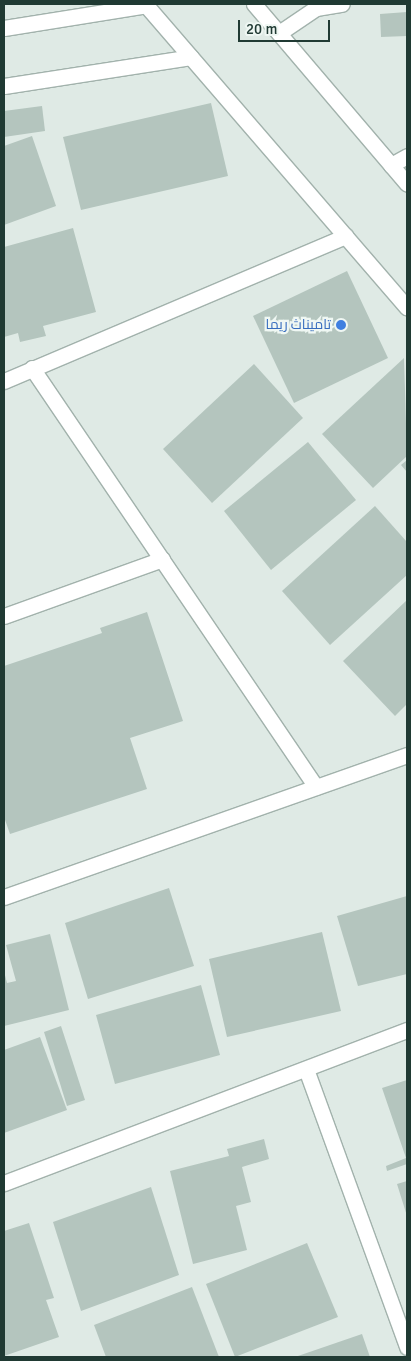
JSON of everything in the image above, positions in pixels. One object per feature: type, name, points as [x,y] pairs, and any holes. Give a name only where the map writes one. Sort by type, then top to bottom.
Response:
[{"type":"street","points":[[4,28],[146,4],[407,308]]},
{"type":"street","points":[[254,4],[407,184]]},
{"type":"street","points":[[278,33],[316,8],[342,4]]},
{"type":"street","points":[[4,86],[192,57]]},
{"type":"street","points":[[391,165],[407,156]]},
{"type":"street","points":[[4,380],[345,236]]},
{"type":"street","points":[[32,368],[316,787]]},
{"type":"street","points":[[4,616],[162,559]]},
{"type":"street","points":[[4,897],[407,755]]},
{"type":"street","points":[[4,1183],[407,1030]]},
{"type":"street","points":[[306,1069],[404,1326],[407,1347]]},
{"type":"building","points":[[407,12],[407,36],[381,37],[380,14]]},
{"type":"building","points":[[211,103],[228,176],[81,210],[63,137]]},
{"type":"building","points":[[42,106],[45,131],[4,137],[4,111]]},
{"type":"building","points":[[32,136],[56,206],[4,225],[4,146]]},
{"type":"building","points":[[73,228],[96,312],[43,326],[46,336],[20,342],[18,333],[4,337],[4,247]]},
{"type":"building","points":[[347,271],[388,358],[294,403],[253,316]]},
{"type":"building","points":[[404,358],[407,456],[373,488],[322,434]]},
{"type":"building","points":[[254,364],[303,418],[212,503],[163,449]]},
{"type":"building","points":[[308,442],[356,500],[271,570],[224,511]]},
{"type":"building","points":[[407,460],[407,472],[401,465]]},
{"type":"building","points":[[375,506],[407,542],[407,575],[330,645],[282,591]]},
{"type":"building","points":[[407,600],[407,704],[395,716],[343,661]]},
{"type":"building","points":[[147,612],[183,721],[130,738],[147,789],[10,834],[4,817],[4,666],[102,633],[100,628]]},
{"type":"building","points":[[169,888],[194,966],[88,999],[65,923]]},
{"type":"building","points":[[407,896],[407,974],[358,986],[337,916]]},
{"type":"building","points":[[322,932],[341,1011],[227,1037],[209,959]]},
{"type":"building","points":[[50,934],[69,1010],[4,1026],[4,971],[7,983],[16,981],[6,945]]},
{"type":"building","points":[[201,985],[220,1055],[115,1084],[96,1015]]},
{"type":"building","points":[[61,1026],[85,1100],[67,1106],[44,1032]]},
{"type":"building","points":[[40,1037],[67,1110],[4,1133],[4,1050]]},
{"type":"building","points":[[407,1080],[407,1164],[387,1171],[386,1166],[406,1158],[382,1088]]},
{"type":"building","points":[[264,1139],[269,1159],[242,1167],[251,1202],[236,1206],[247,1250],[193,1264],[170,1171],[229,1156],[227,1149]]},
{"type":"building","points":[[407,1181],[407,1216],[397,1184]]},
{"type":"building","points":[[151,1187],[179,1275],[81,1311],[53,1222]]},
{"type":"building","points":[[29,1223],[54,1298],[46,1300],[59,1337],[4,1356],[4,1231]]},
{"type":"building","points":[[307,1243],[338,1317],[235,1357],[206,1284]]},
{"type":"building","points":[[192,1287],[219,1357],[106,1357],[94,1325]]},
{"type":"building","points":[[362,1334],[370,1357],[295,1357]]},
{"type":"place","name":"تاميناث ريما","points":[[341,325]]}]
